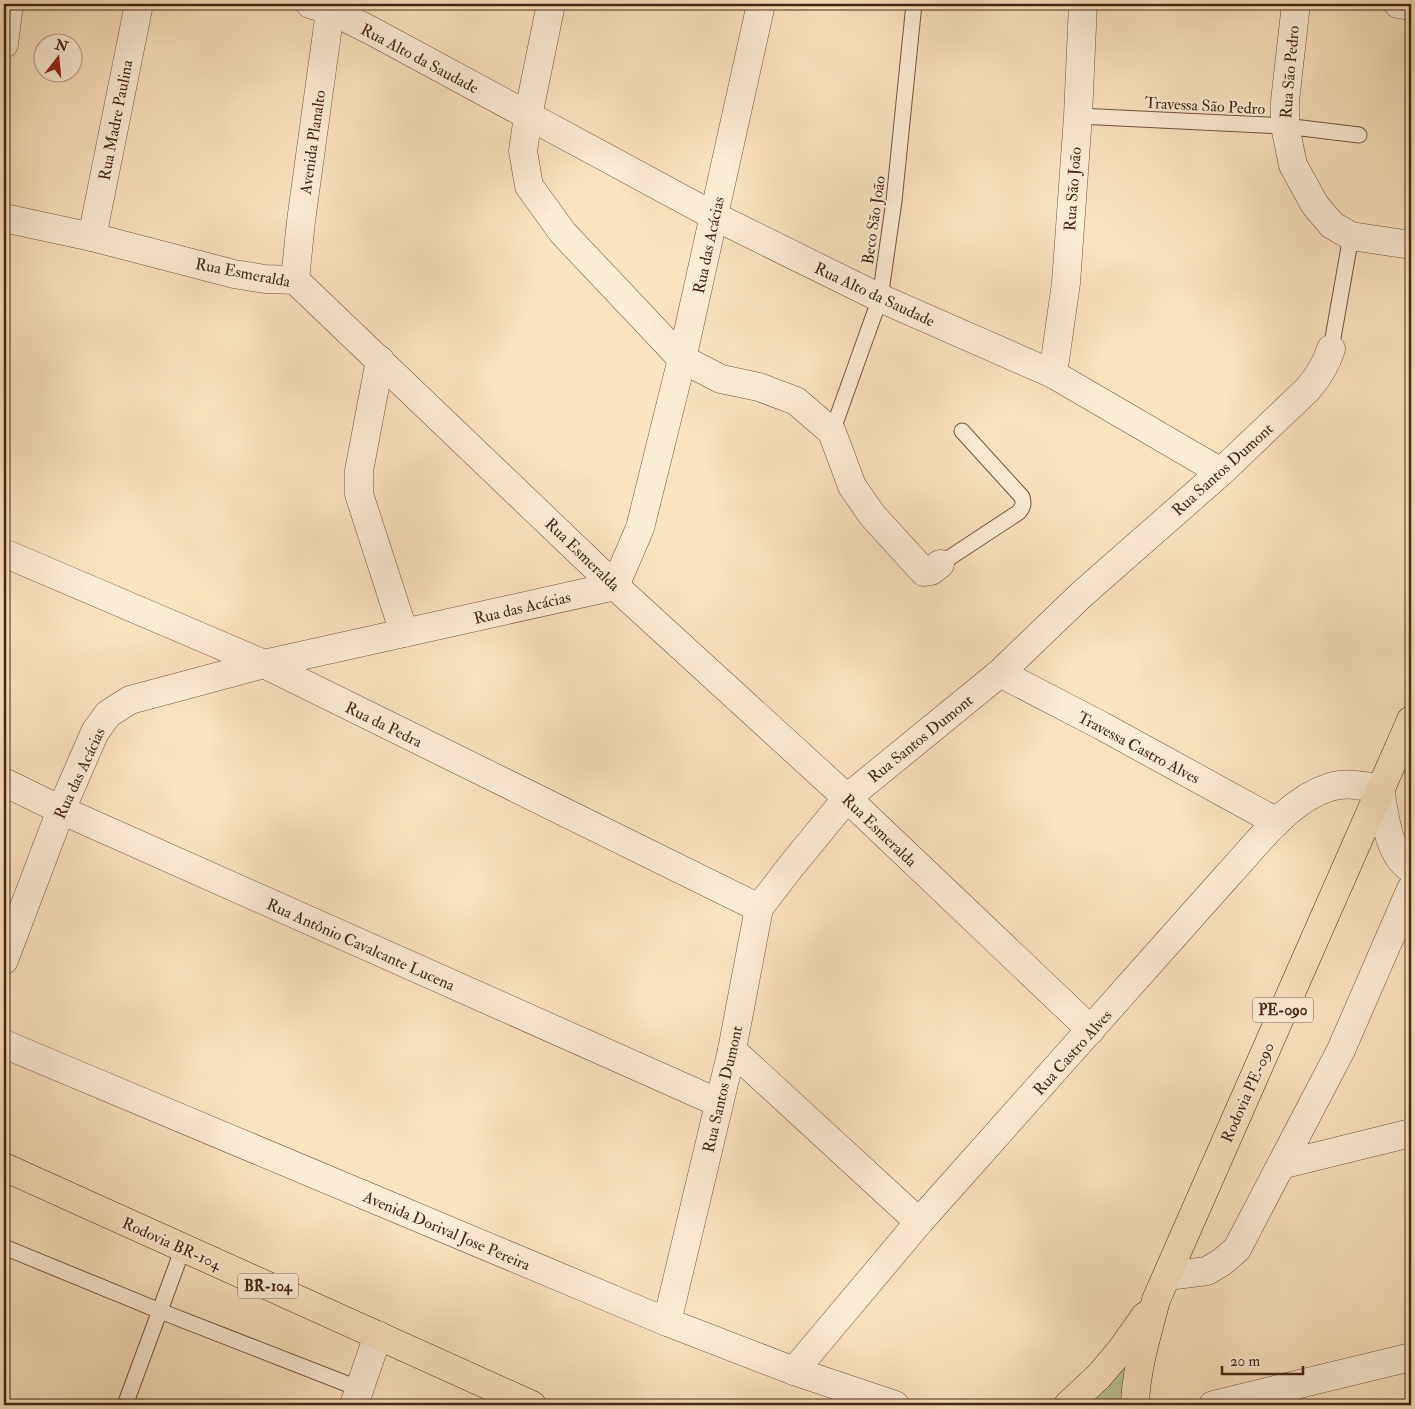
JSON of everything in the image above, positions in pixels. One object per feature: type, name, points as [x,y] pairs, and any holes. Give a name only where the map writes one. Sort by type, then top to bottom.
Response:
[{"type":"main road","name":"Rodovia PE-090","points":[[1135,1405],[1143,1351],[1161,1288],[1411,720]]},
{"type":"main road","name":"Rodovia BR-104","points":[[4,1167],[532,1405]]},
{"type":"main road","name":"Rodovia PE-090","points":[[1068,1405],[1121,1350],[1161,1288]]},
{"type":"street","points":[[4,44],[9,4]]},
{"type":"street","name":"Rua Madre Paulina","points":[[92,237],[139,4]]},
{"type":"street","points":[[551,4],[522,152],[529,186],[563,233],[682,359],[721,379],[759,387],[796,401],[832,432],[852,486],[872,515],[924,572],[931,571],[940,564]]},
{"type":"street","name":"Rua das Acácias","points":[[4,960],[61,810],[95,732],[108,714],[130,700],[264,664],[615,586],[640,528],[682,359],[760,4]]},
{"type":"street","name":"Rua São João","points":[[1053,374],[1066,283],[1078,116],[1083,4]]},
{"type":"street","name":"Rua São Pedro","points":[[1296,4],[1285,101],[1285,126],[1293,165],[1315,205],[1332,224],[1351,236],[1411,244]]},
{"type":"street","points":[[1398,4],[1411,6]]},
{"type":"street","name":"Rua Alto da Saudade","points":[[323,6],[714,216],[880,298],[1053,374],[1220,472]]},
{"type":"street","name":"Avenida Planalto","points":[[295,280],[323,6]]},
{"type":"street","name":"Rua Esmeralda","points":[[4,218],[92,237],[234,274],[265,279],[295,280],[615,586],[847,798],[1091,1030]]},
{"type":"street","name":"Rua Santos Dumont","points":[[667,1322],[732,1050],[759,908],[847,798],[1000,673],[1081,595],[1220,472],[1308,389],[1320,375],[1331,349]]},
{"type":"street","points":[[380,360],[359,471],[359,494],[404,633]]},
{"type":"street","name":"Rua da Pedra","points":[[4,553],[264,664],[759,908]]},
{"type":"street","name":"Travessa Castro Alves","points":[[1000,673],[1102,726],[1277,822]]},
{"type":"street","name":"Rua Antônio Cavalcante Lucena","points":[[4,782],[61,810],[719,1103]]},
{"type":"street","name":"Rua Castro Alves","points":[[794,1371],[920,1222],[1277,822],[1304,799],[1331,787],[1352,784],[1380,788]]},
{"type":"street","points":[[1380,788],[1386,826],[1396,852],[1411,869]]},
{"type":"street","points":[[1161,1288],[1207,1271],[1238,1249],[1341,1050],[1411,889]]},
{"type":"street","name":"Avenida Dorival Jose Pereira","points":[[4,1044],[667,1322],[794,1371],[895,1405]]},
{"type":"street","points":[[732,1050],[920,1222]]},
{"type":"street","points":[[1281,1165],[1411,1133]]},
{"type":"street","points":[[357,1397],[378,1335]]},
{"type":"street","points":[[1213,1405],[1411,1357]]},
{"type":"lane","name":"Beco São João","points":[[832,432],[880,298],[894,201],[914,4]]},
{"type":"lane","name":"Travessa São Pedro","points":[[1078,116],[1285,126],[1359,135]]},
{"type":"lane","points":[[1331,349],[1351,236]]},
{"type":"lane","points":[[940,564],[1019,512],[1023,508],[1024,503],[1022,497],[962,431]]},
{"type":"lane","points":[[4,1247],[357,1397]]},
{"type":"lane","points":[[124,1405],[183,1248]]},
{"type":"green space","points":[[1139,1336],[1126,1405],[1082,1405]]}]
